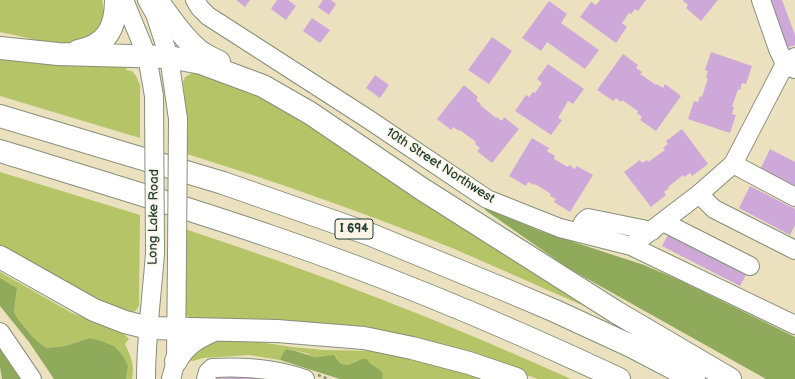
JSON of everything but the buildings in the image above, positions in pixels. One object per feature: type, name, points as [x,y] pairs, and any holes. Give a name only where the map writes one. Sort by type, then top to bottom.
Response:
[{"type":"highway","points":[[58,54],[85,50],[96,46],[104,40],[114,18],[116,0]]},
{"type":"highway","points":[[158,0],[169,17],[202,53],[246,78]]},
{"type":"highway","points":[[0,48],[58,54],[169,57],[201,63],[246,78],[299,105],[422,189],[483,228],[616,312],[730,379]]},
{"type":"highway","name":"I 694","points":[[0,116],[223,183],[368,234],[555,311],[631,346],[694,379]]},
{"type":"highway","name":"I 694","points":[[0,151],[214,217],[317,252],[496,324],[619,379]]},
{"type":"highway","points":[[0,257],[94,310],[125,322],[149,328],[276,331],[364,338],[469,363],[516,379]]},
{"type":"highway","points":[[174,370],[181,351],[190,343],[214,330]]},
{"type":"street","points":[[124,0],[147,56]]},
{"type":"street","points":[[147,0],[154,14],[169,57]]},
{"type":"street","points":[[631,246],[699,194],[733,164],[792,64],[778,49],[762,0]]},
{"type":"street","name":"10th Street Northwest","points":[[196,1],[200,8],[208,16],[487,199],[560,228],[631,246],[795,325]]},
{"type":"street","name":"Long Lake Road","points":[[146,379],[146,348],[155,253],[154,96],[147,56]]},
{"type":"street","name":"Long Lake Road","points":[[169,57],[178,119],[174,370]]},
{"type":"street","points":[[733,164],[795,197]]},
{"type":"street","points":[[699,194],[714,209],[795,250]]},
{"type":"street","points":[[580,233],[584,221],[588,218],[657,226],[750,266]]},
{"type":"street","points":[[0,332],[32,379]]},
{"type":"street","points":[[206,379],[208,372],[212,368],[239,367],[266,369],[305,379]]},
{"type":"green space","points":[[0,0],[102,0],[105,17],[103,26],[88,44],[55,44],[0,32]]},
{"type":"green space","points":[[0,58],[127,67],[126,70],[132,71],[140,85],[140,138],[0,96]]},
{"type":"green space","points":[[194,72],[248,90],[291,112],[591,309],[452,248],[387,222],[321,198],[187,154],[187,120],[183,82],[185,77]]},
{"type":"green space","points":[[0,172],[140,215],[139,306],[132,315],[129,315],[0,251]]},
{"type":"green space","points":[[486,208],[540,231],[644,265],[679,280],[795,337],[795,379],[766,379],[568,268],[485,210]]},
{"type":"green space","points":[[185,229],[234,245],[380,299],[524,358],[571,379],[538,379],[513,370],[193,319],[185,315]]},
{"type":"green space","points":[[0,272],[72,313],[124,334],[129,339],[125,344],[132,361],[132,379],[126,379],[128,366],[114,346],[99,340],[90,338],[65,346],[47,348],[42,345],[32,336],[18,319],[14,312],[17,288],[0,278]]},
{"type":"green space","points":[[0,278],[17,288],[14,312],[32,336],[42,345],[47,348],[65,346],[90,338],[114,346],[123,356],[128,366],[126,379],[54,379],[29,342],[0,306]]},
{"type":"green space","points":[[239,339],[324,350],[375,351],[416,359],[487,379],[381,379],[383,374],[375,367],[364,361],[357,361],[348,365],[341,364],[336,357],[331,355],[315,357],[306,353],[287,349],[284,351],[280,360],[249,355],[203,358],[193,361],[186,361],[208,341]]},
{"type":"green space","points":[[0,342],[20,379],[2,379],[0,367]]},
{"type":"green space","points":[[287,349],[315,357],[334,355],[341,364],[348,365],[362,359],[367,359],[383,374],[382,379],[340,379],[280,360],[284,351]]}]
